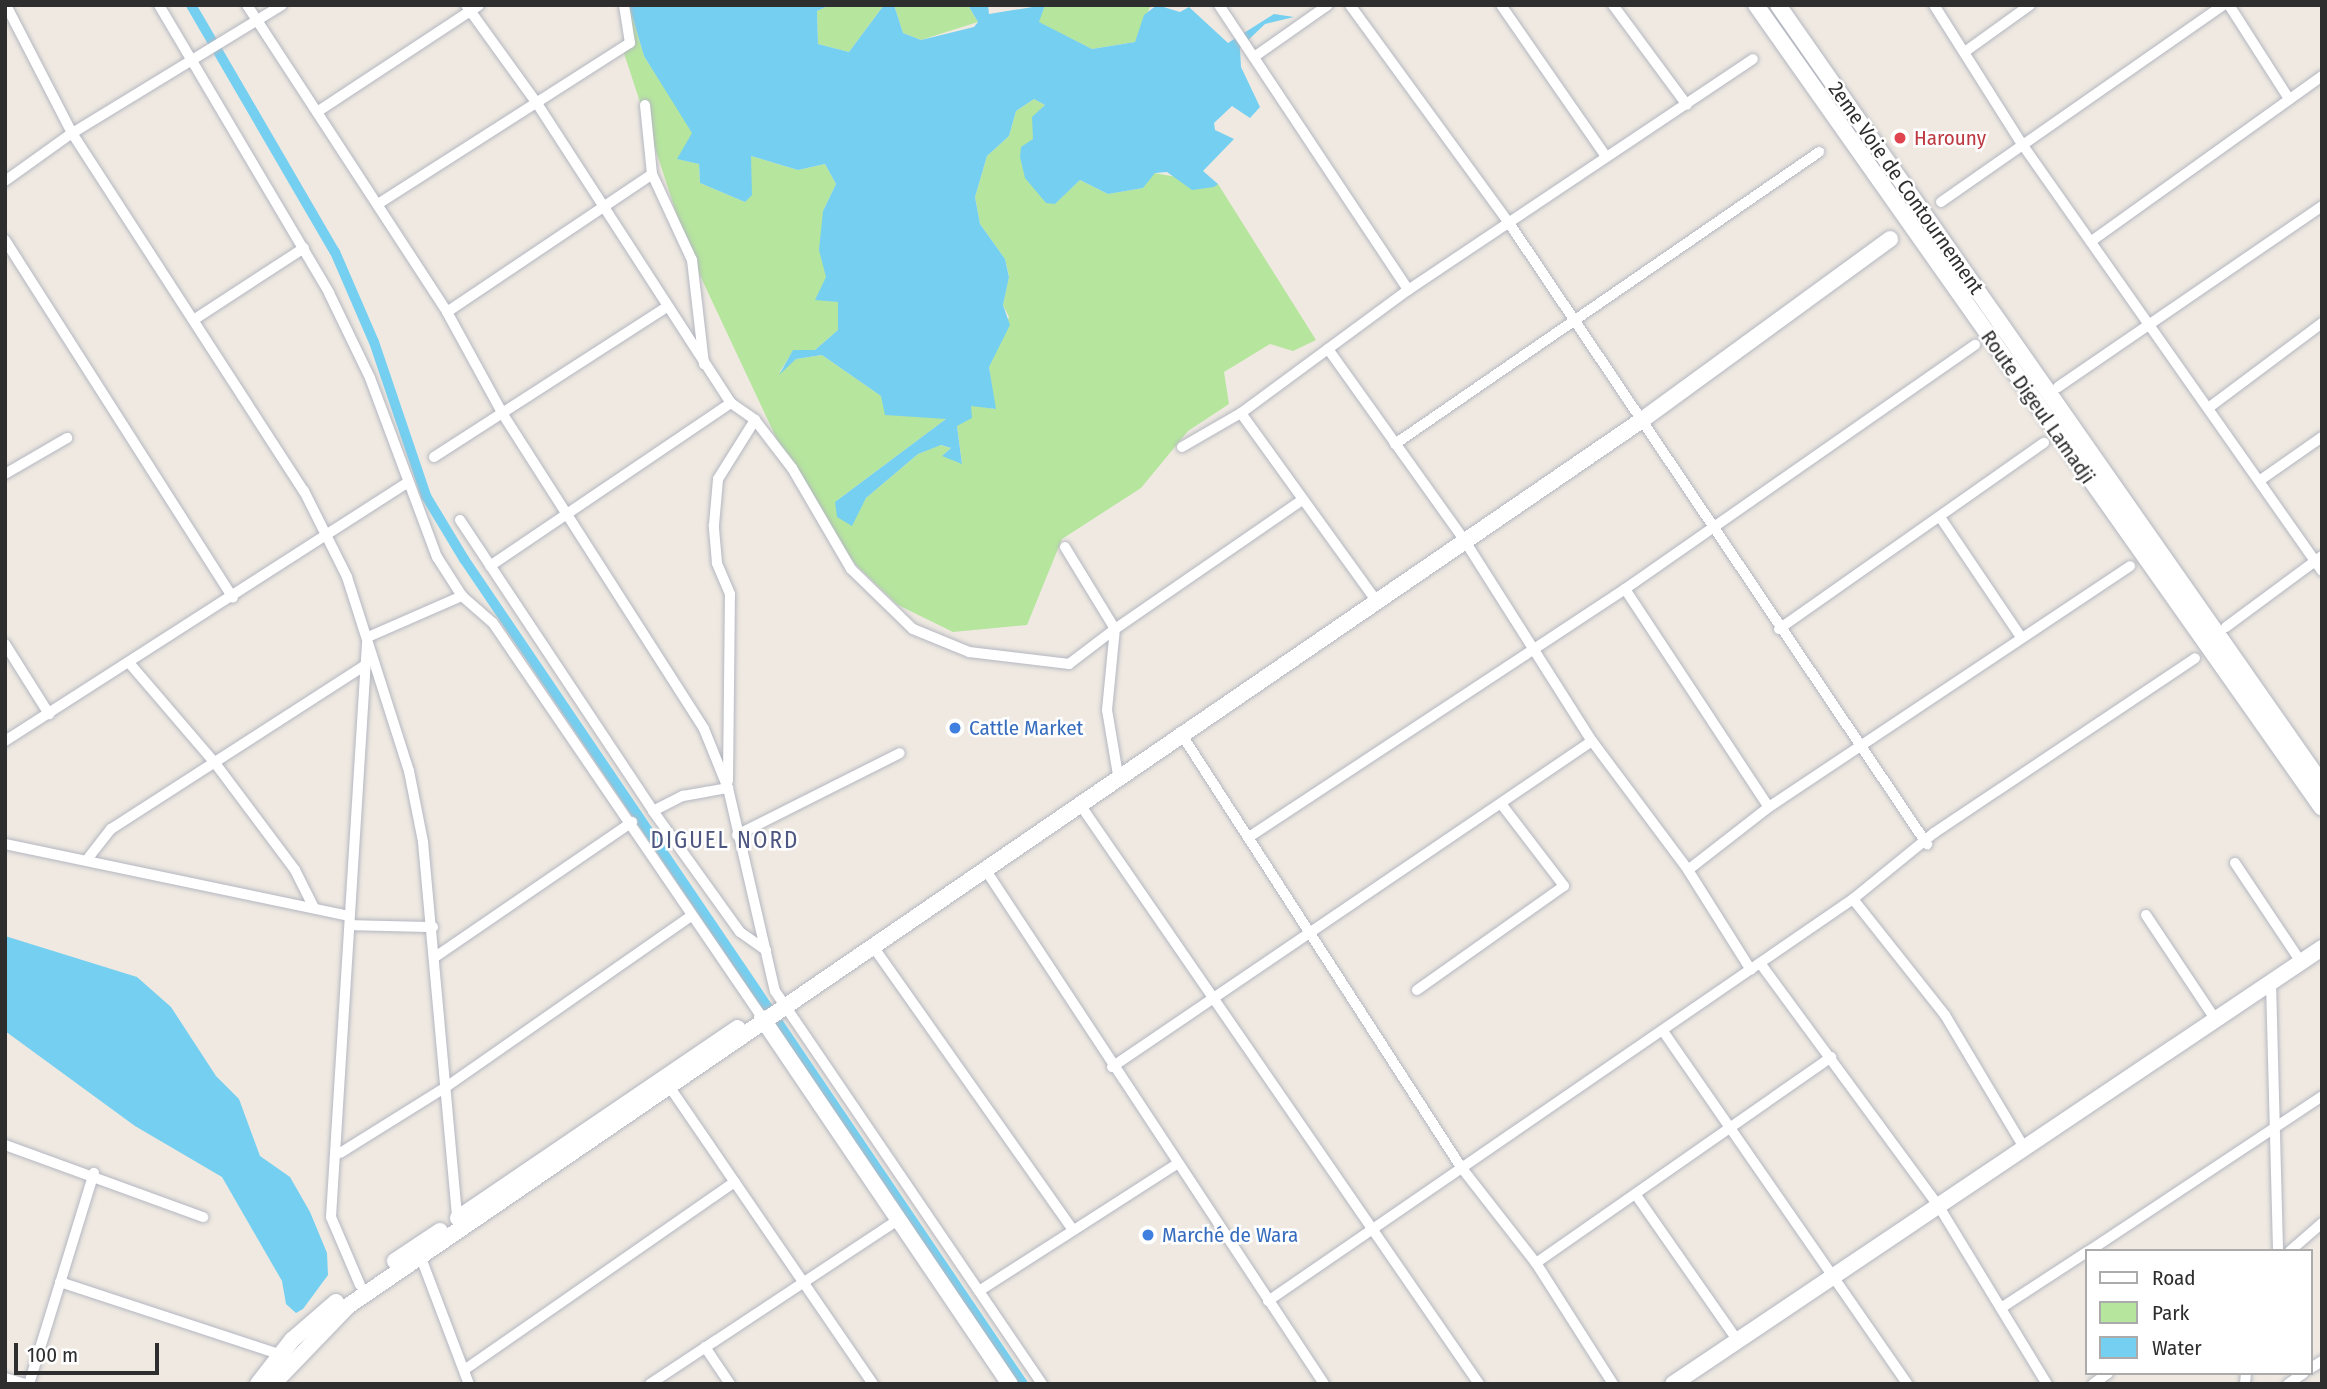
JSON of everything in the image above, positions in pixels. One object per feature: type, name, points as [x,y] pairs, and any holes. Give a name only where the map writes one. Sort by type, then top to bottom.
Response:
[{"type":"street","points":[[6,5],[10,25],[72,134],[194,319],[330,534],[368,637],[409,771],[433,927],[458,1225]]},
{"type":"street","points":[[159,5],[304,248],[370,378],[419,522],[462,596],[493,623],[632,822],[691,916],[773,1011],[979,1291],[1042,1384]]},
{"type":"street","points":[[5,181],[191,55],[235,29],[258,21],[282,5]]},
{"type":"street","points":[[378,204],[538,105],[630,43],[624,5]]},
{"type":"street","points":[[1219,5],[1408,290]]},
{"type":"street","points":[[1254,57],[1328,5]]},
{"type":"street","points":[[1350,5],[1509,223],[1779,629],[1863,745],[1927,844]]},
{"type":"street","points":[[1501,5],[1605,155]]},
{"type":"street","points":[[1613,5],[1687,105]]},
{"type":"street","name":"Route Digeul Lamadji","points":[[1756,5],[2322,808]]},
{"type":"street","name":"2eme Voie de Contournement","points":[[1778,5],[2322,784]]},
{"type":"street","points":[[1934,5],[1966,51],[2022,144],[2093,240],[2149,325],[2211,406],[2259,481],[2320,563],[2226,627]]},
{"type":"street","points":[[1966,51],[2030,5]]},
{"type":"street","points":[[1941,202],[2223,5]]},
{"type":"street","points":[[2229,5],[2289,99]]},
{"type":"street","points":[[235,29],[249,6],[447,312],[504,416],[568,512],[704,729],[728,788],[775,991],[773,1011],[898,1219],[1010,1384]]},
{"type":"street","points":[[317,112],[471,7],[538,105],[600,209],[665,308],[731,403],[755,420],[792,468],[851,569],[913,629],[969,652],[1069,664],[1115,629],[1302,500]]},
{"type":"street","points":[[1182,447],[1241,413],[1408,290],[1605,155],[1687,105],[1753,59]]},
{"type":"street","points":[[2093,240],[2322,76]]},
{"type":"street","points":[[645,104],[653,174],[692,260],[704,365]]},
{"type":"street","points":[[1395,444],[1573,317],[1819,152]]},
{"type":"street","points":[[447,312],[653,174]]},
{"type":"street","points":[[2058,387],[2322,206]]},
{"type":"street","points":[[458,1225],[671,1089],[773,1011],[985,869],[1463,538],[1642,420],[1890,239]]},
{"type":"street","points":[[5,240],[233,598]]},
{"type":"street","points":[[194,319],[304,248]]},
{"type":"street","points":[[434,457],[504,416],[665,308]]},
{"type":"street","points":[[2211,406],[2322,323]]},
{"type":"street","points":[[1249,837],[1534,651],[1975,345]]},
{"type":"street","points":[[1328,349],[1463,538],[1592,741],[1755,966],[1830,1058],[1938,1205],[2047,1384]]},
{"type":"street","points":[[490,566],[731,403]]},
{"type":"street","points":[[1241,413],[1375,599]]},
{"type":"street","points":[[728,788],[730,594],[717,564],[717,491],[755,420]]},
{"type":"street","points":[[2259,481],[2322,437]]},
{"type":"street","points":[[5,474],[67,438]]},
{"type":"street","points":[[1779,629],[2044,443]]},
{"type":"street","points":[[5,741],[131,665],[407,483]]},
{"type":"street","points":[[1940,517],[2021,638]]},
{"type":"street","points":[[460,520],[653,811],[740,932],[766,950]]},
{"type":"street","points":[[1065,547],[1115,629],[1107,710],[1118,775]]},
{"type":"street","points":[[1688,870],[1769,807],[2130,566]]},
{"type":"street","points":[[1625,589],[1769,807]]},
{"type":"street","points":[[368,637],[462,596]]},
{"type":"street","points":[[360,1285],[333,1231],[340,1153],[350,921],[368,637]]},
{"type":"street","points":[[5,644],[49,714]]},
{"type":"street","points":[[1268,1301],[1853,899],[1927,844],[1934,833],[2195,658]]},
{"type":"street","points":[[131,665],[215,763],[295,870],[314,908]]},
{"type":"street","points":[[89,857],[111,828],[365,666]]},
{"type":"street","points":[[1180,732],[1461,1167],[1536,1263],[1613,1384]]},
{"type":"street","points":[[1112,1067],[1502,805],[1592,741]]},
{"type":"street","points":[[737,835],[900,753]]},
{"type":"street","points":[[653,811],[683,796],[728,788]]},
{"type":"street","points":[[1079,803],[1375,1227],[1479,1384]]},
{"type":"street","points":[[1417,989],[1564,886],[1502,805]]},
{"type":"street","points":[[435,957],[632,822]]},
{"type":"street","points":[[5,844],[89,857],[314,908],[350,921],[433,927]]},
{"type":"street","points":[[2235,863],[2301,962]]},
{"type":"street","points":[[985,869],[1175,1165],[1324,1384]]},
{"type":"street","points":[[1853,899],[1945,1015],[2023,1146]]},
{"type":"street","points":[[2146,915],[2215,1019]]},
{"type":"street","points":[[340,1153],[446,1087],[691,916]]},
{"type":"street","points":[[872,945],[1073,1229]]},
{"type":"street","points":[[1674,1384],[1835,1277],[2023,1146],[2322,948]]},
{"type":"street","points":[[2271,982],[2277,1128],[2278,1249]]},
{"type":"street","points":[[258,1384],[279,1354],[296,1345],[345,1302],[748,1021],[773,1011]]},
{"type":"street","points":[[1663,1031],[1728,1128],[1835,1277],[1903,1382]]},
{"type":"street","points":[[1536,1263],[1830,1058]]},
{"type":"street","points":[[671,1089],[873,1384]]},
{"type":"street","points":[[2091,1249],[2322,1096]]},
{"type":"street","points":[[5,1146],[94,1173],[203,1217]]},
{"type":"street","points":[[979,1291],[1175,1165]]},
{"type":"street","points":[[5,1378],[27,1384],[94,1173]]},
{"type":"street","points":[[467,1368],[735,1182]]},
{"type":"street","points":[[1636,1195],[1738,1341]]},
{"type":"street","points":[[650,1384],[801,1280],[898,1219]]},
{"type":"street","points":[[2292,1249],[2322,1223]]},
{"type":"street","points":[[345,1302],[360,1285],[420,1251]]},
{"type":"street","points":[[420,1251],[467,1368],[469,1384]]},
{"type":"street","points":[[2001,1308],[2086,1252]]},
{"type":"street","points":[[60,1282],[279,1354]]},
{"type":"street","points":[[273,1384],[296,1345]]},
{"type":"street","points":[[705,1348],[730,1384]]},
{"type":"green space","points":[[618,5],[629,5],[644,56],[693,133],[678,159],[699,164],[700,183],[745,202],[751,156],[798,170],[825,164],[836,184],[823,211],[826,278],[816,299],[838,302],[838,330],[815,350],[793,351],[779,373],[796,359],[822,355],[881,396],[946,419],[835,502],[851,525],[866,498],[918,454],[940,445],[951,448],[943,455],[962,463],[957,426],[970,405],[995,409],[989,367],[1009,317],[1003,305],[1009,276],[1005,259],[980,224],[975,197],[987,156],[1009,136],[1016,111],[1034,99],[1045,105],[1033,117],[1055,204],[1080,180],[1108,194],[1143,188],[1154,173],[1218,184],[1316,340],[1293,351],[1270,344],[1224,372],[1229,404],[1188,431],[1141,488],[1062,539],[1027,625],[953,632],[898,605],[858,567],[820,521],[789,465],[689,252],[621,44],[629,29]]},
{"type":"green space","points":[[830,5],[884,5],[849,52],[818,44],[817,11]]},
{"type":"green space","points":[[894,5],[968,5],[978,22],[921,40],[903,33]]},
{"type":"green space","points":[[1045,5],[1150,7],[1135,42],[1092,49],[1038,22]]},
{"type":"water","points":[[629,5],[830,5],[817,11],[818,44],[849,52],[884,5],[894,5],[903,33],[921,40],[974,27],[978,22],[968,5],[988,5],[989,14],[1045,5],[1039,22],[1092,49],[1135,42],[1144,15],[1157,5],[1180,12],[1189,7],[1228,43],[1274,14],[1294,17],[1265,24],[1240,48],[1241,67],[1260,107],[1250,118],[1232,106],[1214,123],[1215,130],[1234,139],[1203,171],[1218,184],[1214,187],[1192,190],[1167,172],[1155,173],[1143,188],[1108,194],[1080,180],[1055,204],[1046,203],[1025,178],[1020,157],[1021,147],[1033,139],[1032,117],[1045,105],[1034,99],[1016,111],[1009,136],[987,156],[975,197],[980,224],[1005,259],[1009,277],[1003,305],[1010,325],[989,367],[996,409],[971,406],[972,418],[957,426],[962,464],[942,456],[951,448],[941,445],[918,454],[866,498],[852,526],[837,517],[835,502],[946,419],[885,415],[881,396],[822,355],[796,359],[779,375],[793,350],[815,350],[838,330],[838,302],[815,300],[826,277],[819,250],[823,211],[836,184],[825,164],[798,170],[751,156],[752,195],[745,202],[700,183],[699,164],[677,159],[692,133],[644,56]]},
{"type":"water","points":[[5,936],[137,977],[171,1007],[216,1076],[239,1099],[260,1156],[290,1177],[310,1212],[327,1253],[328,1275],[303,1309],[296,1313],[286,1304],[282,1281],[222,1177],[135,1126],[5,1031]]},
{"type":"waterway","points":[[191,5],[335,252],[374,342],[426,496],[464,559],[1023,1384]]},
{"type":"place","name":"Harouny","points":[[1900,138]]},
{"type":"place","name":"Cattle Market","points":[[955,728]]},
{"type":"place","name":"Marché de Wara","points":[[1148,1235]]},
{"type":"district","name":"DIGUEL NORD","points":[[725,840]]}]
